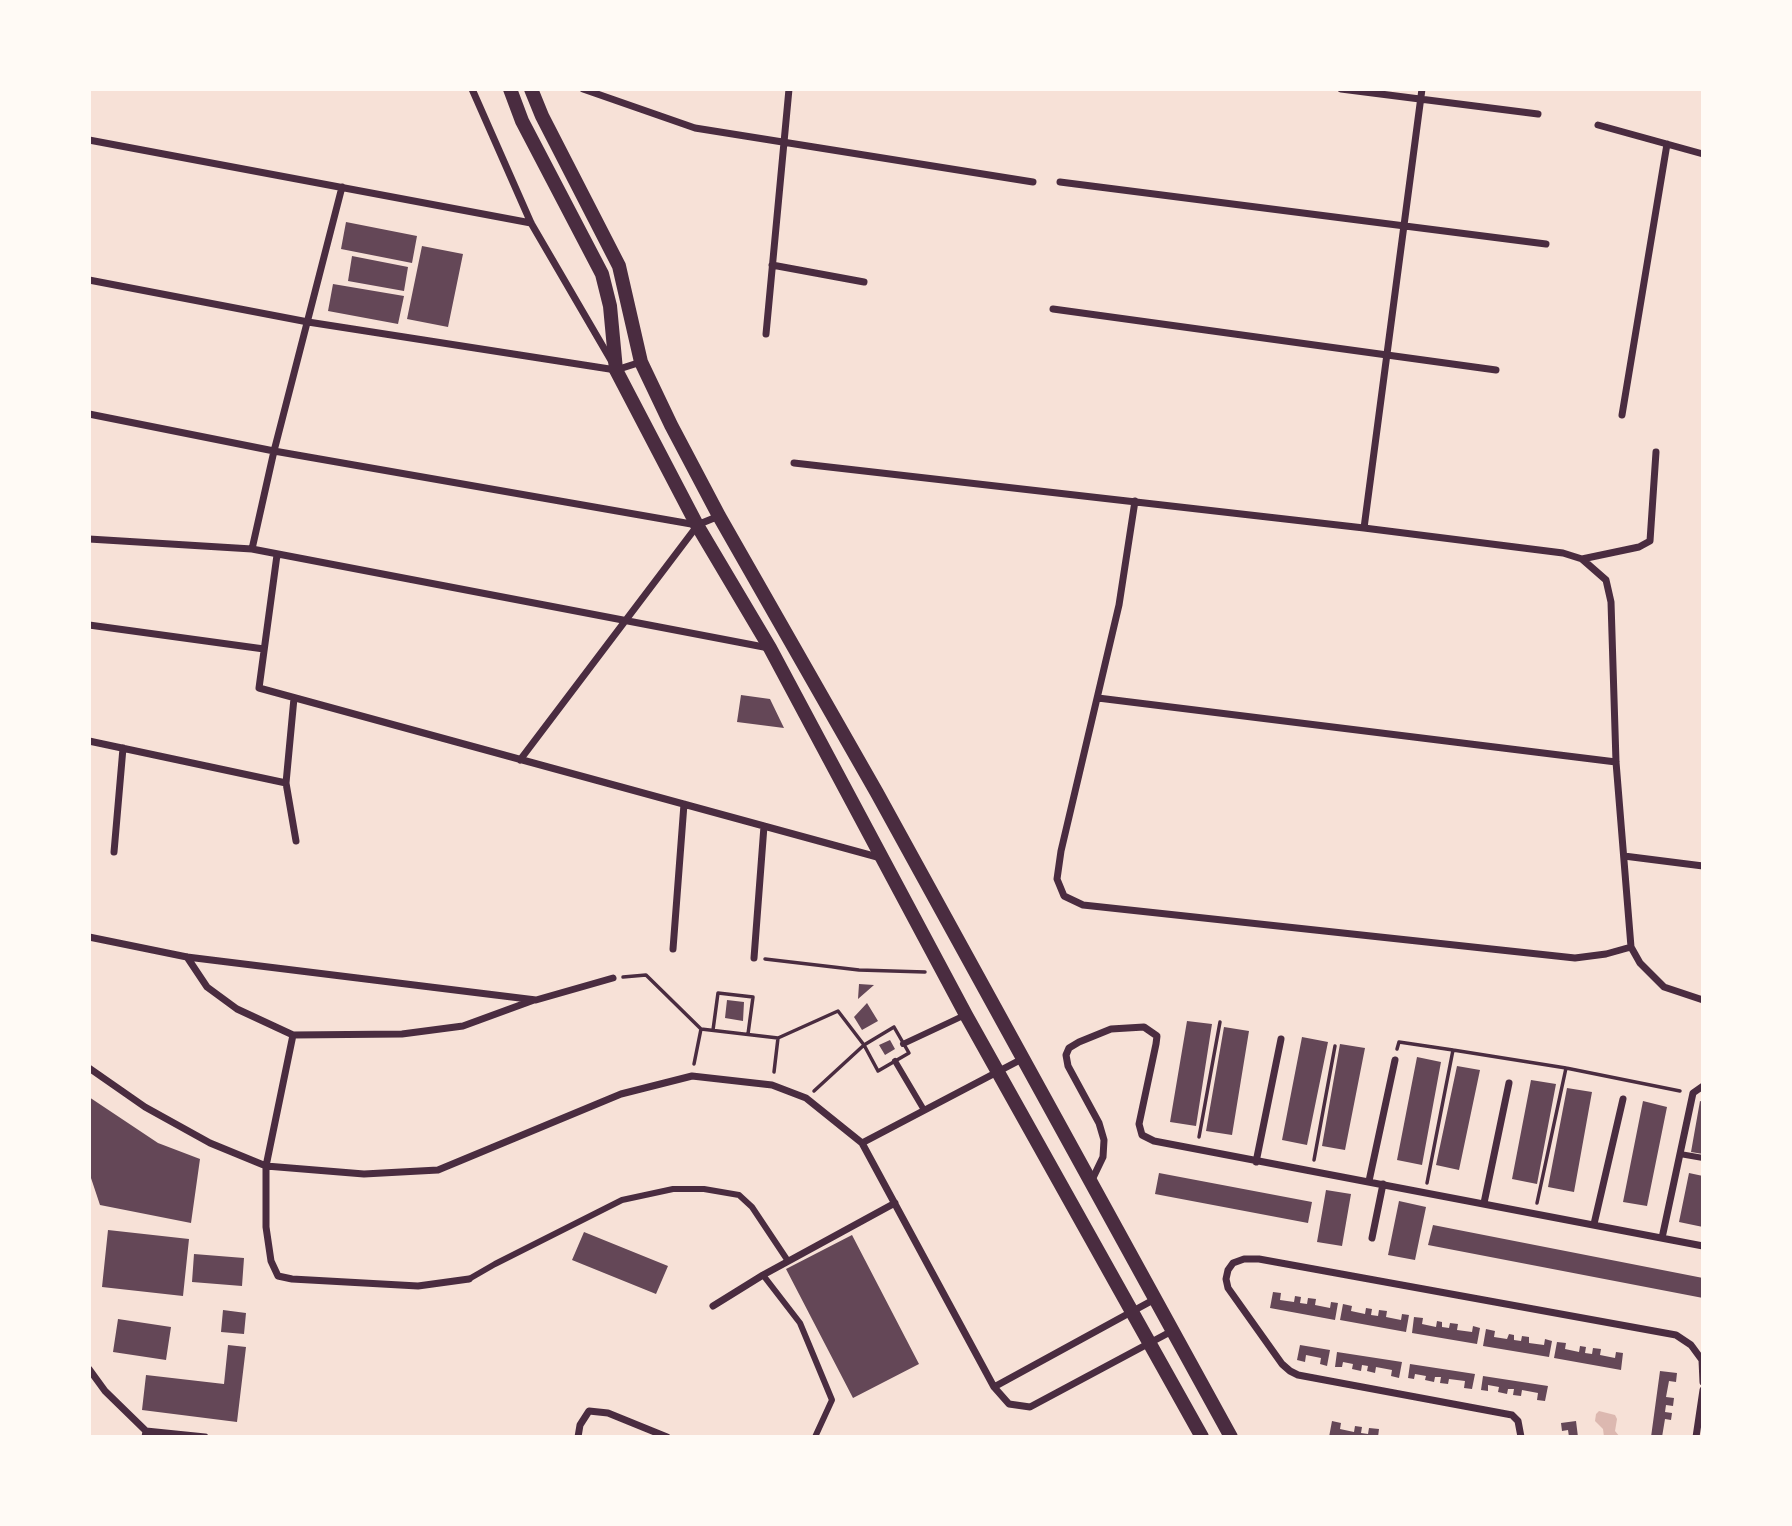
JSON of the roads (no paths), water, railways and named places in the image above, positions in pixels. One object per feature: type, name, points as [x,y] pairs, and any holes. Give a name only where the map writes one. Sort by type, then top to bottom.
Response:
[{"type":"main road","points":[[510,89],[522,121],[602,274],[610,306],[616,370],[697,525],[769,648],[945,973],[965,1015],[1202,1437]]},
{"type":"main road","points":[[531,89],[542,116],[619,266],[641,362],[719,516],[884,805],[1231,1437]]},
{"type":"street","points":[[472,89],[531,223],[616,370]]},
{"type":"street","points":[[583,89],[695,128],[1033,182]]},
{"type":"street","points":[[766,334],[789,89]]},
{"type":"street","points":[[1340,89],[1538,114]]},
{"type":"street","points":[[1364,528],[1422,89]]},
{"type":"street","points":[[1598,125],[1703,154]]},
{"type":"street","points":[[89,140],[531,223]]},
{"type":"street","points":[[1622,415],[1667,144]]},
{"type":"street","points":[[1060,182],[1546,244]]},
{"type":"street","points":[[252,549],[274,451],[342,187]]},
{"type":"street","points":[[772,265],[864,282]]},
{"type":"street","points":[[89,280],[308,322],[616,370],[641,362]]},
{"type":"street","points":[[1053,309],[1496,370]]},
{"type":"street","points":[[89,414],[274,451],[697,525]]},
{"type":"street","points":[[1582,559],[1639,547],[1650,541],[1656,452]]},
{"type":"street","points":[[794,463],[1364,528],[1563,553],[1582,559],[1606,580],[1611,602],[1616,762],[1630,947],[1640,963],[1664,987],[1703,1000]]},
{"type":"street","points":[[1135,501],[1119,605],[1061,851],[1057,879],[1064,896],[1083,905],[1575,958],[1606,954],[1630,947]]},
{"type":"street","points":[[520,760],[697,525],[719,516]]},
{"type":"street","points":[[89,538],[252,549],[769,648]]},
{"type":"street","points":[[277,555],[259,688],[882,858]]},
{"type":"street","points":[[89,625],[264,649]]},
{"type":"street","points":[[294,698],[286,783],[296,841]]},
{"type":"street","points":[[1098,698],[1616,762]]},
{"type":"street","points":[[89,741],[286,783]]},
{"type":"street","points":[[114,852],[123,748]]},
{"type":"street","points":[[673,949],[684,804]]},
{"type":"street","points":[[754,958],[764,826]]},
{"type":"street","points":[[1624,856],[1703,866]]},
{"type":"street","points":[[89,937],[187,957],[536,1000]]},
{"type":"street","points":[[187,957],[207,987],[237,1009],[293,1035],[402,1034],[463,1027],[536,1000],[613,978]]},
{"type":"street","points":[[903,1044],[965,1015]]},
{"type":"street","points":[[1091,1182],[1103,1157],[1104,1140],[1099,1123],[1068,1066],[1066,1055],[1069,1048],[1079,1042],[1111,1029],[1144,1027],[1157,1036],[1139,1124],[1142,1135],[1154,1141],[1703,1245]]},
{"type":"street","points":[[293,1035],[266,1166],[266,1227],[271,1261],[278,1276],[418,1286],[470,1279],[622,1200],[673,1189],[704,1189],[739,1195],[752,1207],[788,1261]]},
{"type":"street","points":[[1256,1162],[1281,1040]]},
{"type":"street","points":[[862,1143],[1022,1059]]},
{"type":"street","points":[[1369,1181],[1395,1060]]},
{"type":"street","points":[[895,1061],[924,1110]]},
{"type":"street","points":[[89,1068],[145,1107],[210,1143],[266,1166],[364,1174],[438,1171],[621,1094],[692,1076],[772,1085],[806,1098],[862,1143],[994,1387],[1009,1404],[1030,1407],[1172,1331]]},
{"type":"street","points":[[1484,1203],[1509,1083]]},
{"type":"street","points":[[1662,1238],[1693,1093],[1703,1086]]},
{"type":"street","points":[[1594,1224],[1623,1099]]},
{"type":"street","points":[[1680,1154],[1703,1158]]},
{"type":"street","points":[[1372,1238],[1383,1184]]},
{"type":"street","points":[[713,1306],[763,1275],[895,1203]]},
{"type":"street","points":[[1521,1437],[1518,1421],[1512,1415],[1298,1375],[1290,1371],[1282,1364],[1228,1288],[1228,1270],[1234,1263],[1244,1259],[1259,1259],[1676,1335],[1691,1345],[1702,1360],[1703,1382]]},
{"type":"street","points":[[763,1275],[800,1323],[832,1400],[815,1437]]},
{"type":"street","points":[[994,1387],[1155,1299]]},
{"type":"street","points":[[89,1369],[146,1434],[205,1437]]},
{"type":"street","points":[[1696,1437],[1703,1390]]},
{"type":"street","points":[[578,1437],[580,1425],[589,1411],[608,1413],[667,1437]]}]
